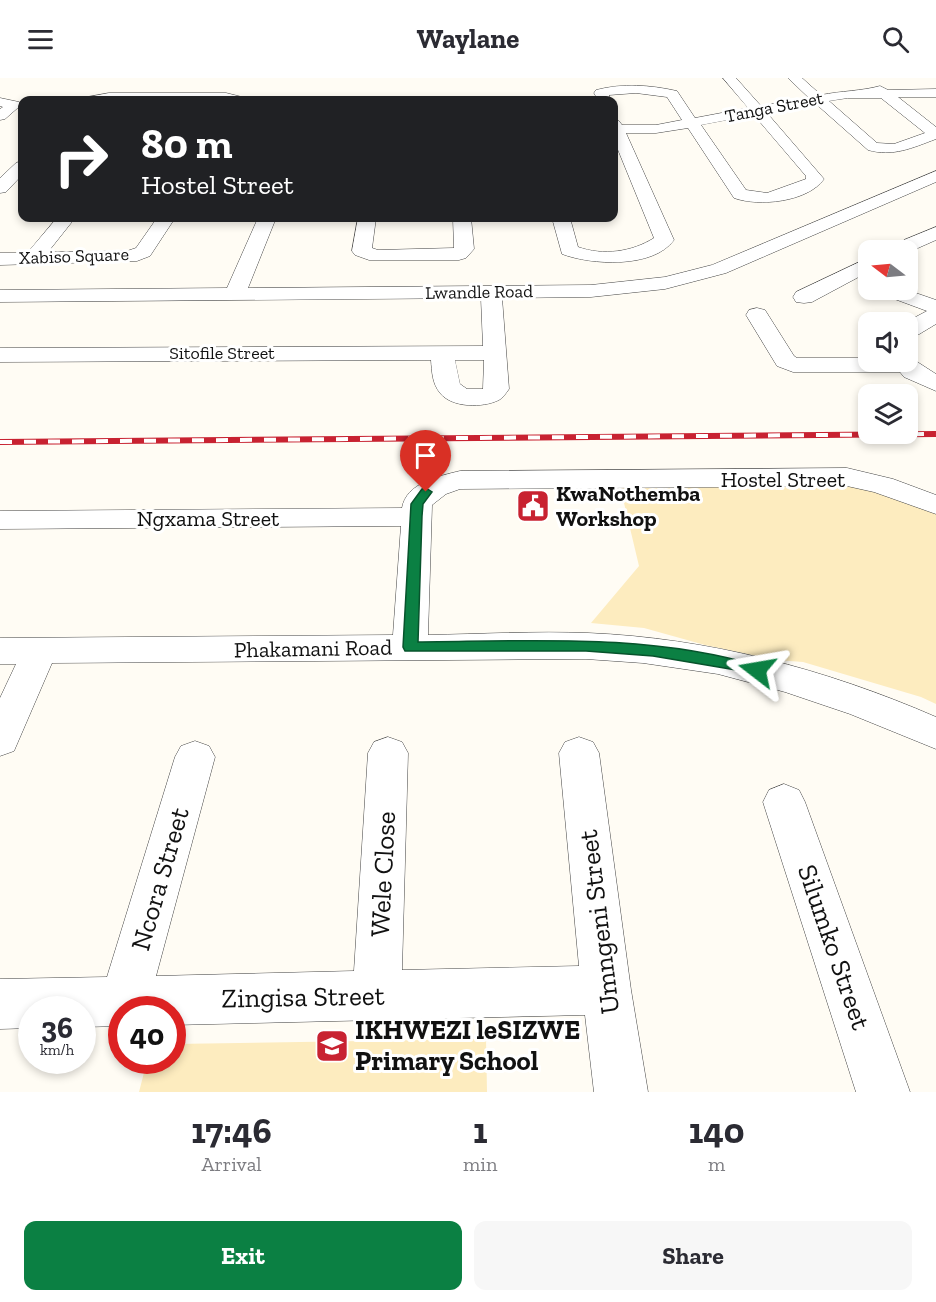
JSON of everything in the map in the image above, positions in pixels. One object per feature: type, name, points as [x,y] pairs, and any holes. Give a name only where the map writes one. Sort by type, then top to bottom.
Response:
[{"type":"street","points":[[602,96],[603,91],[672,94],[740,194],[746,197],[770,198],[812,183],[816,179],[813,174],[729,78]]},
{"type":"street","points":[[794,78],[869,145],[889,149],[932,136],[933,133],[863,78]]},
{"type":"street","points":[[931,78],[936,82]]},
{"type":"street","name":"Tanga Street","points":[[618,127],[656,129],[852,94],[936,93]]},
{"type":"street","points":[[0,102],[14,105],[0,116]]},
{"type":"street","points":[[562,222],[569,250],[587,255],[630,254],[664,240],[618,136]]},
{"type":"street","points":[[873,163],[882,158],[889,149]]},
{"type":"street","points":[[0,161],[18,161]]},
{"type":"street","points":[[0,188],[18,170]]},
{"type":"street","name":"Lwandle Road","points":[[9,296],[591,291],[638,286],[719,269],[936,176]]},
{"type":"street","points":[[33,258],[63,222]]},
{"type":"street","name":"Xabiso Square","points":[[0,259],[124,258],[143,252],[163,222]]},
{"type":"street","points":[[235,294],[265,222]]},
{"type":"street","points":[[366,222],[362,251],[376,256],[459,254],[464,249],[462,222]]},
{"type":"street","points":[[918,241],[936,233]]},
{"type":"street","points":[[804,297],[858,279]]},
{"type":"street","points":[[443,353],[445,381],[448,387],[459,395],[471,398],[492,394],[496,389],[491,292]]},
{"type":"street","points":[[0,319],[9,296]]},
{"type":"street","points":[[916,300],[936,307]]},
{"type":"street","points":[[757,315],[785,360],[793,365],[858,364]]},
{"type":"street","points":[[918,325],[936,315]]},
{"type":"street","name":"Sitofile Street","points":[[0,355],[494,353]]},
{"type":"street","points":[[915,372],[936,384]]},
{"type":"street","name":"Hostel Street","points":[[410,647],[417,504],[426,492],[442,483],[460,480],[847,477],[884,485],[936,505]]},
{"type":"street","name":"Ngxama Street","points":[[0,520],[415,516]]},
{"type":"street","name":"Phakamani Road","points":[[0,651],[586,646],[653,651],[736,664],[810,686],[936,734]]},
{"type":"street","points":[[0,740],[40,651]]},
{"type":"street","name":"Wele Close","points":[[377,995],[388,753]]},
{"type":"street","name":"Umngeni Street","points":[[579,753],[606,990],[621,1092]]},
{"type":"street","name":"Ncora Street","points":[[125,996],[195,757]]},
{"type":"street","name":"Silumko Street","points":[[784,802],[883,1092]]},
{"type":"street","name":"Zingisa Street","points":[[186,1000],[606,990]]},
{"type":"street","name":"Zingisa Street","points":[[0,1004],[108,1001]]},
{"type":"sand","points":[[862,485],[936,512],[936,704],[921,697],[803,662],[776,660],[705,645],[644,628],[591,623],[639,566],[620,486]]},
{"type":"sand","points":[[486,1039],[487,1092],[139,1092],[144,1074],[186,1074],[186,1044]]},
{"type":"railway","points":[[0,442],[936,434]]},
{"type":"place","name":"KwaNothemba Workshop","points":[[533,506]]},
{"type":"place","name":"IKHWEZI leSIZWE Primary School","points":[[332,1046]]},
{"type":"route","points":[[426,492],[417,504],[415,516],[410,647],[586,646],[653,651],[736,664],[757,670]]}]
